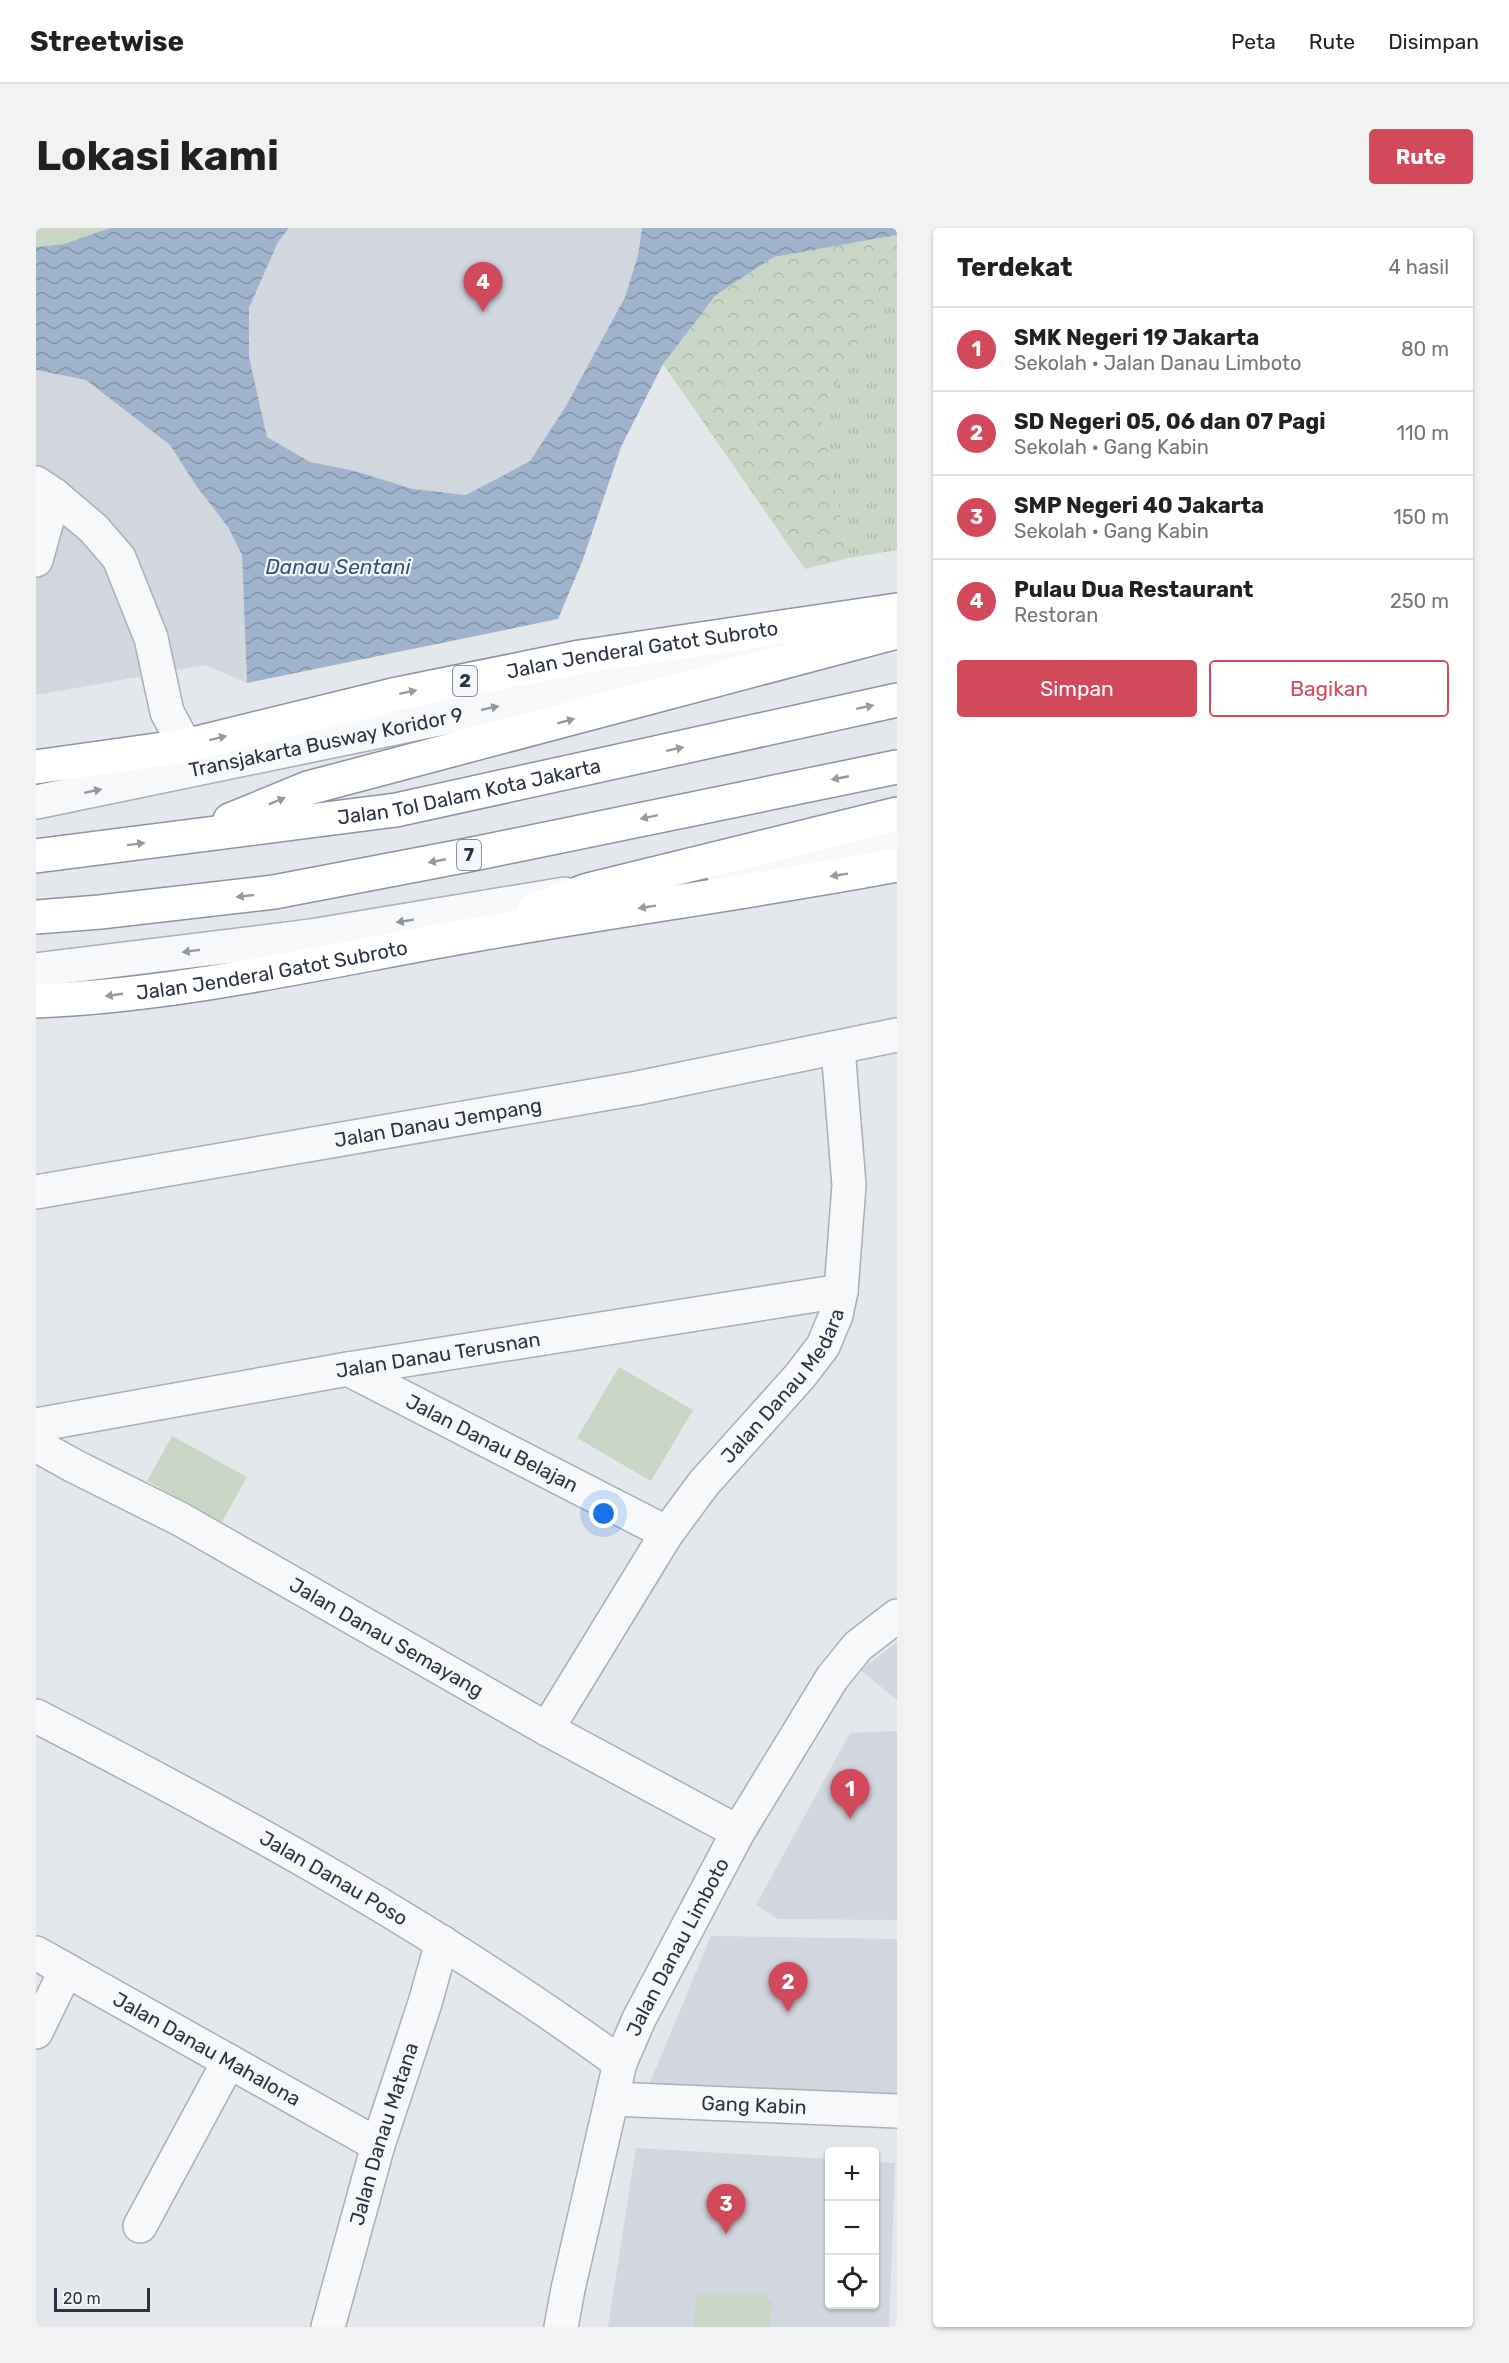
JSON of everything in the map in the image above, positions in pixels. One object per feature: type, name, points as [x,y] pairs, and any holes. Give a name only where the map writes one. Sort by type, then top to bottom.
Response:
[{"type":"highway","name":"Jalan Jenderal Gatot Subroto","points":[[36,767],[185,746],[393,695],[580,657],[897,610]]},
{"type":"highway","points":[[184,838],[308,788],[897,630]]},
{"type":"highway","name":"Jalan Tol Dalam Kota Jakarta","points":[[36,856],[396,810],[897,700]]},
{"type":"highway","name":"7","points":[[36,917],[274,892],[468,855],[897,767]]},
{"type":"highway","points":[[462,937],[588,890],[897,814]]},
{"type":"highway","name":"Jalan Jenderal Gatot Subroto","points":[[36,1001],[91,998],[316,966],[462,937],[897,865]]},
{"type":"street","points":[[36,560],[45,489]]},
{"type":"street","points":[[45,489],[94,529],[119,558],[151,638],[166,712],[185,746]]},
{"type":"street","name":"Transjakarta Busway Koridor 9","points":[[36,802],[846,634],[897,630]]},
{"type":"street","points":[[36,970],[311,936],[791,859],[897,835]]},
{"type":"street","points":[[838,1048],[897,1035]]},
{"type":"street","name":"Jalan Danau Jempang","points":[[36,1192],[638,1088],[838,1048]]},
{"type":"street","name":"Jalan Danau Medara","points":[[547,1729],[667,1533],[704,1482],[800,1376],[823,1346],[836,1315],[841,1291],[849,1185],[838,1048]]},
{"type":"street","name":"Jalan Danau Terusnan","points":[[36,1425],[348,1368],[841,1291]]},
{"type":"street","name":"Jalan Danau Belajan","points":[[348,1368],[667,1533]]},
{"type":"street","name":"Jalan Danau Semayang","points":[[36,1445],[180,1519],[547,1729],[738,1832]]},
{"type":"street","name":"Jalan Danau Limboto","points":[[561,2327],[620,2063],[639,2019],[738,1832],[832,1678],[858,1646],[897,1616]]},
{"type":"street","name":"Jalan Danau Poso","points":[[36,1716],[174,1786],[442,1942],[620,2063]]},
{"type":"street","name":"Jalan Danau Matana","points":[[328,2327],[378,2145],[425,2003],[442,1942]]},
{"type":"street","name":"Jalan Danau Mahalona","points":[[36,1953],[378,2145]]},
{"type":"street","points":[[36,2032],[66,1970]]},
{"type":"street","points":[[140,2226],[229,2061]]},
{"type":"street","name":"Gang Kabin","points":[[612,2099],[897,2111]]},
{"type":"shaded area","points":[[289,228],[642,228],[638,255],[625,297],[566,406],[530,461],[467,495],[413,489],[355,471],[310,462],[267,437],[249,357],[249,308],[278,242]]},
{"type":"shaded area","points":[[36,370],[86,380],[170,445],[197,487],[228,527],[242,555],[247,683],[205,665],[36,695]]},
{"type":"shaded area","points":[[897,1642],[897,1700],[861,1670]]},
{"type":"shaded area","points":[[897,1731],[897,1920],[778,1919],[756,1905],[850,1733]]},
{"type":"shaded area","points":[[711,1936],[897,1939],[897,2105],[649,2085]]},
{"type":"shaded area","points":[[636,2148],[825,2159],[825,2309],[879,2309],[879,2162],[895,2163],[889,2327],[608,2327]]},
{"type":"green space","points":[[36,228],[110,228],[64,244],[36,247]]},
{"type":"green space","points":[[897,235],[897,288],[892,289],[820,411],[849,558],[805,569],[663,364],[716,295],[774,257]]},
{"type":"green space","points":[[892,288],[897,288],[897,550],[849,558],[820,411]]},
{"type":"green space","points":[[619,1367],[693,1410],[651,1481],[577,1438]]},
{"type":"green space","points":[[172,1436],[247,1477],[222,1522],[147,1481]]},
{"type":"green space","points":[[698,2293],[766,2293],[766,2298],[772,2299],[770,2327],[694,2327]]},
{"type":"water","name":"Danau Sentani","points":[[110,228],[289,228],[278,242],[249,308],[249,357],[267,437],[310,462],[355,471],[413,489],[466,495],[530,461],[566,406],[625,297],[638,255],[642,228],[897,228],[897,235],[774,257],[716,295],[663,364],[621,447],[582,562],[558,619],[247,683],[242,555],[228,527],[197,487],[170,445],[86,380],[36,370],[36,247],[64,244]]},
{"type":"place","name":"Pulau Dua Restaurant","points":[[483,312]]},
{"type":"place","name":"SMK Negeri 19 Jakarta","points":[[850,1819]]},
{"type":"place","name":"SD Negeri 05, 06 dan 07 Pagi","points":[[788,2012]]},
{"type":"place","name":"SMP Negeri 40 Jakarta","points":[[726,2234]]}]
